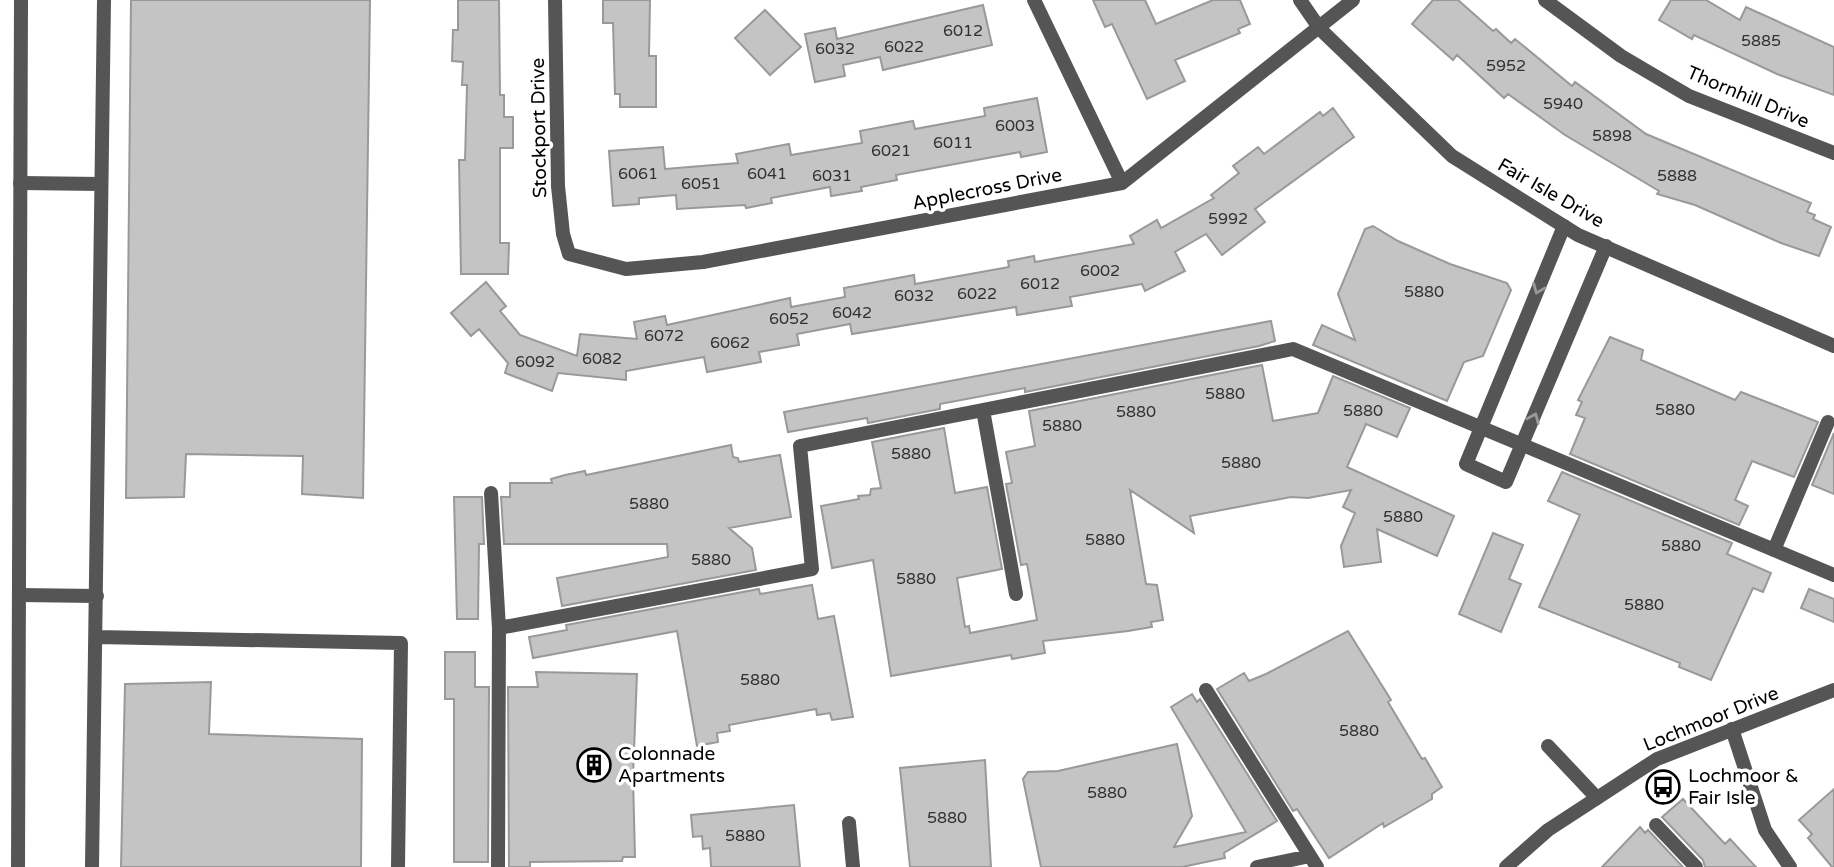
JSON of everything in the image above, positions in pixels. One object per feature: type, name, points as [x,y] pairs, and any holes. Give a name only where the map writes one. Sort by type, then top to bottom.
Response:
[{"type":"street","points":[[18,867],[21,0]]},
{"type":"street","points":[[93,867],[104,0]]},
{"type":"street","name":"Stockport Drive","points":[[555,0],[558,186],[569,254]]},
{"type":"street","points":[[1034,0],[1122,183]]},
{"type":"street","name":"Fair Isle Drive","points":[[1300,0],[1320,29],[1452,156],[1564,226],[1834,346]]},
{"type":"street","name":"Applecross Drive","points":[[569,254],[626,269],[703,262],[1122,183],[1320,29],[1353,0]]},
{"type":"street","name":"Thornhill Drive","points":[[1545,0],[1621,56],[1689,96],[1834,153]]},
{"type":"street","points":[[20,183],[101,184]]},
{"type":"street","points":[[1564,226],[1466,464],[1506,482],[1606,246]]},
{"type":"street","points":[[499,628],[812,569],[800,446],[1293,349],[1834,575]]},
{"type":"street","points":[[983,410],[1016,594]]},
{"type":"street","points":[[1774,550],[1828,422]]},
{"type":"street","points":[[491,494],[499,628],[498,867]]},
{"type":"street","points":[[19,594],[97,596]]},
{"type":"street","points":[[97,637],[401,643],[398,867]]},
{"type":"street","points":[[1206,690],[1313,861],[1257,867]]},
{"type":"street","name":"Lochmoor Drive","points":[[1506,867],[1548,830],[1657,759],[1834,690]]},
{"type":"street","points":[[1732,729],[1765,830],[1790,867]]},
{"type":"street","points":[[1548,746],[1597,798]]},
{"type":"street","points":[[849,823],[853,867]]},
{"type":"street","points":[[1657,825],[1696,867]]},
{"type":"building","points":[[131,0],[370,0],[363,498],[302,494],[303,456],[186,454],[184,497],[126,498]]},
{"type":"building","points":[[458,0],[499,0],[500,95],[504,95],[504,117],[513,117],[513,148],[500,148],[500,243],[509,243],[508,274],[461,274],[459,160],[465,160],[467,85],[462,85],[463,62],[452,61],[453,30],[458,30]]},
{"type":"building","points":[[603,0],[650,0],[649,56],[656,56],[656,107],[620,107],[620,94],[615,94],[613,23],[603,23]]},
{"type":"building","points":[[1093,0],[1145,0],[1156,24],[1213,0],[1240,0],[1250,24],[1238,29],[1240,33],[1175,60],[1185,81],[1147,99],[1112,24],[1105,27]]},
{"type":"building","points":[[1433,0],[1458,0],[1493,31],[1496,29],[1511,43],[1515,39],[1572,86],[1575,82],[1646,134],[1811,203],[1807,212],[1815,215],[1813,219],[1831,227],[1819,256],[1781,243],[1695,205],[1657,194],[1659,191],[1565,135],[1508,94],[1504,98],[1457,55],[1453,60],[1412,24]]},
{"type":"building","points":[[1671,0],[1706,0],[1740,20],[1746,7],[1834,47],[1834,95],[1777,74],[1694,35],[1692,39],[1659,20]]},
{"type":"building","points":[[983,5],[992,45],[883,70],[880,57],[843,65],[845,76],[815,82],[805,34],[835,28],[837,39]]},
{"type":"building","points":[[765,10],[801,47],[770,75],[735,38]]},
{"type":"building","points":[[1037,98],[1047,152],[1021,157],[1020,152],[896,175],[897,180],[861,187],[862,191],[831,196],[830,187],[771,198],[772,203],[746,208],[745,205],[677,209],[676,195],[639,198],[639,204],[613,206],[609,151],[663,147],[665,169],[738,163],[736,154],[789,144],[791,155],[862,143],[860,131],[913,121],[915,129],[985,116],[984,108]]},
{"type":"building","points":[[1333,108],[1354,137],[1255,209],[1265,222],[1222,255],[1206,234],[1175,252],[1185,271],[1145,291],[1142,284],[1070,297],[1072,306],[1017,315],[1016,307],[852,334],[850,324],[797,334],[799,345],[759,352],[761,362],[707,372],[704,357],[626,371],[626,380],[558,373],[552,391],[505,373],[508,363],[479,329],[471,336],[451,313],[486,282],[506,306],[500,311],[520,335],[577,356],[580,334],[637,339],[634,322],[665,316],[667,325],[790,298],[791,307],[845,297],[844,288],[914,275],[915,284],[1009,267],[1008,261],[1034,256],[1035,262],[1134,244],[1130,236],[1157,220],[1161,228],[1214,198],[1211,195],[1239,173],[1233,166],[1258,147],[1264,154],[1320,112],[1323,116]]},
{"type":"building","points":[[1373,226],[1398,241],[1450,264],[1507,283],[1511,290],[1483,356],[1464,362],[1447,401],[1313,345],[1322,325],[1355,340],[1338,294],[1365,229]]},
{"type":"building","points":[[1271,321],[1275,341],[1259,346],[1025,392],[1025,388],[940,404],[940,409],[868,423],[867,418],[788,432],[784,412]]},
{"type":"building","points":[[1610,337],[1643,350],[1641,360],[1735,400],[1741,392],[1818,422],[1794,477],[1752,461],[1735,500],[1748,506],[1739,525],[1570,454],[1585,418],[1576,415],[1582,402],[1578,400]]},
{"type":"building","points":[[1262,365],[1273,421],[1318,413],[1333,376],[1410,408],[1397,437],[1366,424],[1347,467],[1454,516],[1437,556],[1377,529],[1381,562],[1344,567],[1341,546],[1355,513],[1343,507],[1351,490],[1308,498],[1291,497],[1190,516],[1194,533],[1130,490],[1146,584],[1157,585],[1163,620],[1151,622],[1152,627],[1043,641],[1045,653],[1012,659],[1011,655],[891,676],[873,560],[832,568],[821,506],[859,499],[858,496],[870,495],[871,489],[881,488],[872,442],[944,428],[955,493],[987,487],[1002,569],[957,578],[965,627],[969,626],[970,633],[1037,620],[1027,564],[1021,565],[1006,484],[1012,483],[1006,452],[1035,446],[1029,411]]},
{"type":"building","points":[[1834,433],[1834,494],[1812,485]]},
{"type":"building","points":[[731,445],[733,457],[738,458],[739,462],[780,455],[791,517],[729,528],[752,548],[756,570],[562,606],[557,578],[668,557],[667,544],[504,544],[501,497],[510,497],[510,483],[552,483],[551,479],[565,475],[585,471],[586,475]]},
{"type":"building","points":[[1562,472],[1732,543],[1727,554],[1771,573],[1763,592],[1753,588],[1711,680],[1679,667],[1680,663],[1539,607],[1580,515],[1548,501]]},
{"type":"building","points":[[454,497],[482,497],[484,544],[479,544],[478,619],[457,619]]},
{"type":"building","points":[[1493,533],[1523,545],[1509,579],[1521,584],[1501,632],[1459,614]]},
{"type":"building","points":[[812,585],[818,619],[834,616],[853,717],[832,720],[830,713],[817,715],[816,709],[729,725],[730,731],[717,733],[718,742],[697,746],[677,631],[533,658],[529,637],[567,630],[566,625],[759,589],[760,594]]},
{"type":"building","points":[[1809,589],[1834,599],[1834,622],[1801,608]]},
{"type":"building","points":[[1348,631],[1391,700],[1388,702],[1422,759],[1425,758],[1442,787],[1432,794],[1432,799],[1384,827],[1383,823],[1329,858],[1297,809],[1293,811],[1217,689],[1244,673],[1249,681],[1266,674]]},
{"type":"building","points":[[445,652],[475,652],[475,687],[489,687],[488,862],[454,862],[454,699],[445,699]]},
{"type":"building","name":"Colonnade Apartments","points":[[536,672],[637,674],[633,777],[635,857],[623,857],[622,861],[530,862],[530,867],[509,867],[508,687],[538,687]]},
{"type":"building","points":[[211,682],[209,734],[362,739],[361,867],[121,867],[125,684]]},
{"type":"building","points":[[1192,694],[1197,702],[1200,699],[1277,821],[1224,853],[1225,858],[1182,867],[1041,867],[1023,779],[1028,772],[1058,771],[1177,744],[1192,816],[1174,847],[1246,832],[1171,707]]},
{"type":"building","points":[[985,760],[991,867],[910,867],[900,768]]},
{"type":"building","points":[[1834,789],[1832,867],[1808,838],[1812,834],[1799,820]]},
{"type":"building","points":[[1683,799],[1725,844],[1730,839],[1756,867],[1705,867],[1703,860],[1662,817]]},
{"type":"building","name":"Colonnade Apartments","points":[[794,805],[800,867],[711,867],[710,848],[703,849],[702,836],[693,837],[691,815]]},
{"type":"building","points":[[1640,827],[1645,833],[1648,830],[1683,867],[1602,867]]},
{"type":"place","name":"Colonnade Apartments","points":[[594,765]]},
{"type":"place","name":"Lochmoor & Fair Isle","points":[[1663,787]]}]
